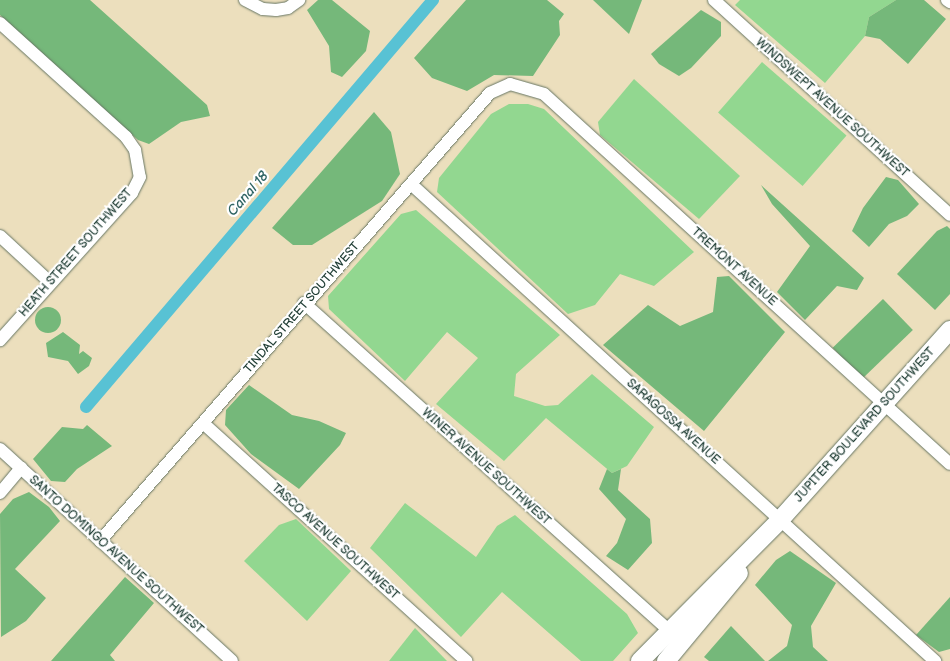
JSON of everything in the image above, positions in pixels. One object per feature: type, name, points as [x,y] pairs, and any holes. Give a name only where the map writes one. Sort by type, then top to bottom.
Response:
[{"type":"street","points":[[245,0],[263,9],[276,10],[288,8],[299,0]]},
{"type":"street","name":"WINDSWEPT AVENUE SOUTHWEST","points":[[714,0],[950,216]]},
{"type":"street","name":"HEATH STREET SOUTHWEST","points":[[0,23],[126,137],[138,160],[140,177],[132,193],[0,340]]},
{"type":"street","name":"TINDAL STREET SOUTHWEST","points":[[100,541],[304,303],[411,184],[490,92],[510,84]]},
{"type":"street","name":"TREMONT AVENUE","points":[[510,84],[544,94],[950,464]]},
{"type":"street","name":"SARAGOSSA AVENUE","points":[[411,184],[935,661]]},
{"type":"street","points":[[0,236],[51,283]]},
{"type":"street","name":"WINER AVENUE SOUTHWEST","points":[[304,303],[669,630]]},
{"type":"street","name":"JUPITER BOULEVARD SOUTHWEST","points":[[640,661],[780,520],[950,330]]},
{"type":"street","name":"TASCO AVENUE SOUTHWEST","points":[[203,423],[466,661]]},
{"type":"street","name":"SANTO DOMINGO AVENUE SOUTHWEST","points":[[0,449],[232,661]]},
{"type":"street","points":[[0,493],[21,468]]},
{"type":"street","name":"JUPITER BOULEVARD SOUTHWEST","points":[[666,661],[718,601],[780,520]]},
{"type":"green space","points":[[0,0],[90,0],[207,105],[210,116],[181,122],[149,144],[138,140],[0,15]]},
{"type":"green space","points":[[318,0],[332,0],[370,31],[366,51],[342,77],[331,72],[329,46],[307,10]]},
{"type":"green space","points":[[466,0],[547,0],[564,14],[559,21],[560,35],[533,76],[494,75],[467,91],[432,78],[414,58]]},
{"type":"green space","points":[[593,0],[642,0],[629,34]]},
{"type":"green space","points":[[740,0],[896,0],[869,17],[865,36],[825,83],[735,5]]},
{"type":"green space","points":[[896,0],[924,0],[946,19],[908,64],[880,39],[865,36],[869,17]]},
{"type":"green space","points":[[701,10],[721,22],[721,36],[691,68],[679,76],[659,64],[651,54]]},
{"type":"green space","points":[[762,62],[847,135],[803,186],[718,113]]},
{"type":"green space","points":[[634,79],[740,176],[699,219],[600,135],[598,122]]},
{"type":"green space","points":[[509,104],[528,104],[544,109],[694,252],[654,286],[620,274],[595,305],[568,314],[437,192],[439,178],[491,114]]},
{"type":"green space","points":[[374,112],[391,132],[400,174],[382,201],[312,245],[293,245],[272,228]]},
{"type":"green space","points":[[886,177],[898,180],[919,204],[907,216],[889,224],[869,247],[852,231],[863,208]]},
{"type":"green space","points":[[761,185],[864,278],[857,290],[837,286],[805,320],[777,292],[810,246],[772,204]]},
{"type":"green space","points":[[416,210],[560,335],[516,374],[514,396],[545,406],[558,405],[592,374],[654,427],[627,466],[612,473],[546,418],[504,461],[436,404],[478,358],[447,332],[405,381],[329,309],[328,296],[401,214]]},
{"type":"green space","points":[[947,226],[950,229],[950,294],[935,310],[897,274],[937,231]]},
{"type":"green space","points":[[729,276],[785,332],[704,431],[603,345],[648,305],[680,326],[713,312],[717,277]]},
{"type":"green space","points":[[883,299],[913,330],[863,379],[833,348]]},
{"type":"green space","points":[[48,307],[57,311],[61,320],[57,329],[48,333],[39,329],[35,320],[39,311]]},
{"type":"green space","points":[[63,332],[80,345],[79,354],[83,351],[92,358],[89,366],[78,374],[68,361],[48,357],[46,343]]},
{"type":"green space","points":[[249,385],[292,415],[319,421],[346,433],[340,445],[299,489],[251,454],[225,425],[226,410]]},
{"type":"green space","points":[[87,425],[112,446],[77,469],[65,482],[51,481],[33,459],[62,427],[83,429]]},
{"type":"green space","points":[[607,469],[612,473],[621,469],[618,490],[650,519],[652,543],[628,570],[606,556],[617,543],[626,519],[599,489]]},
{"type":"green space","points":[[29,492],[49,507],[60,521],[15,569],[46,598],[26,621],[1,637],[0,514],[13,499]]},
{"type":"green space","points":[[405,503],[476,557],[497,526],[515,515],[627,614],[638,633],[613,661],[581,661],[502,592],[461,637],[370,548]]},
{"type":"green space","points":[[296,519],[351,571],[307,621],[244,561],[279,525]]},
{"type":"green space","points":[[790,551],[836,583],[811,626],[813,647],[828,661],[768,661],[787,646],[792,625],[755,585],[776,560]]},
{"type":"green space","points":[[125,577],[154,603],[110,655],[115,661],[51,661]]},
{"type":"green space","points":[[950,597],[950,649],[939,652],[916,635]]},
{"type":"green space","points":[[731,626],[765,661],[709,661],[704,657]]},
{"type":"green space","points":[[415,628],[447,661],[389,661]]},
{"type":"waterway","name":"Canal 18","points":[[86,407],[433,0]]}]
